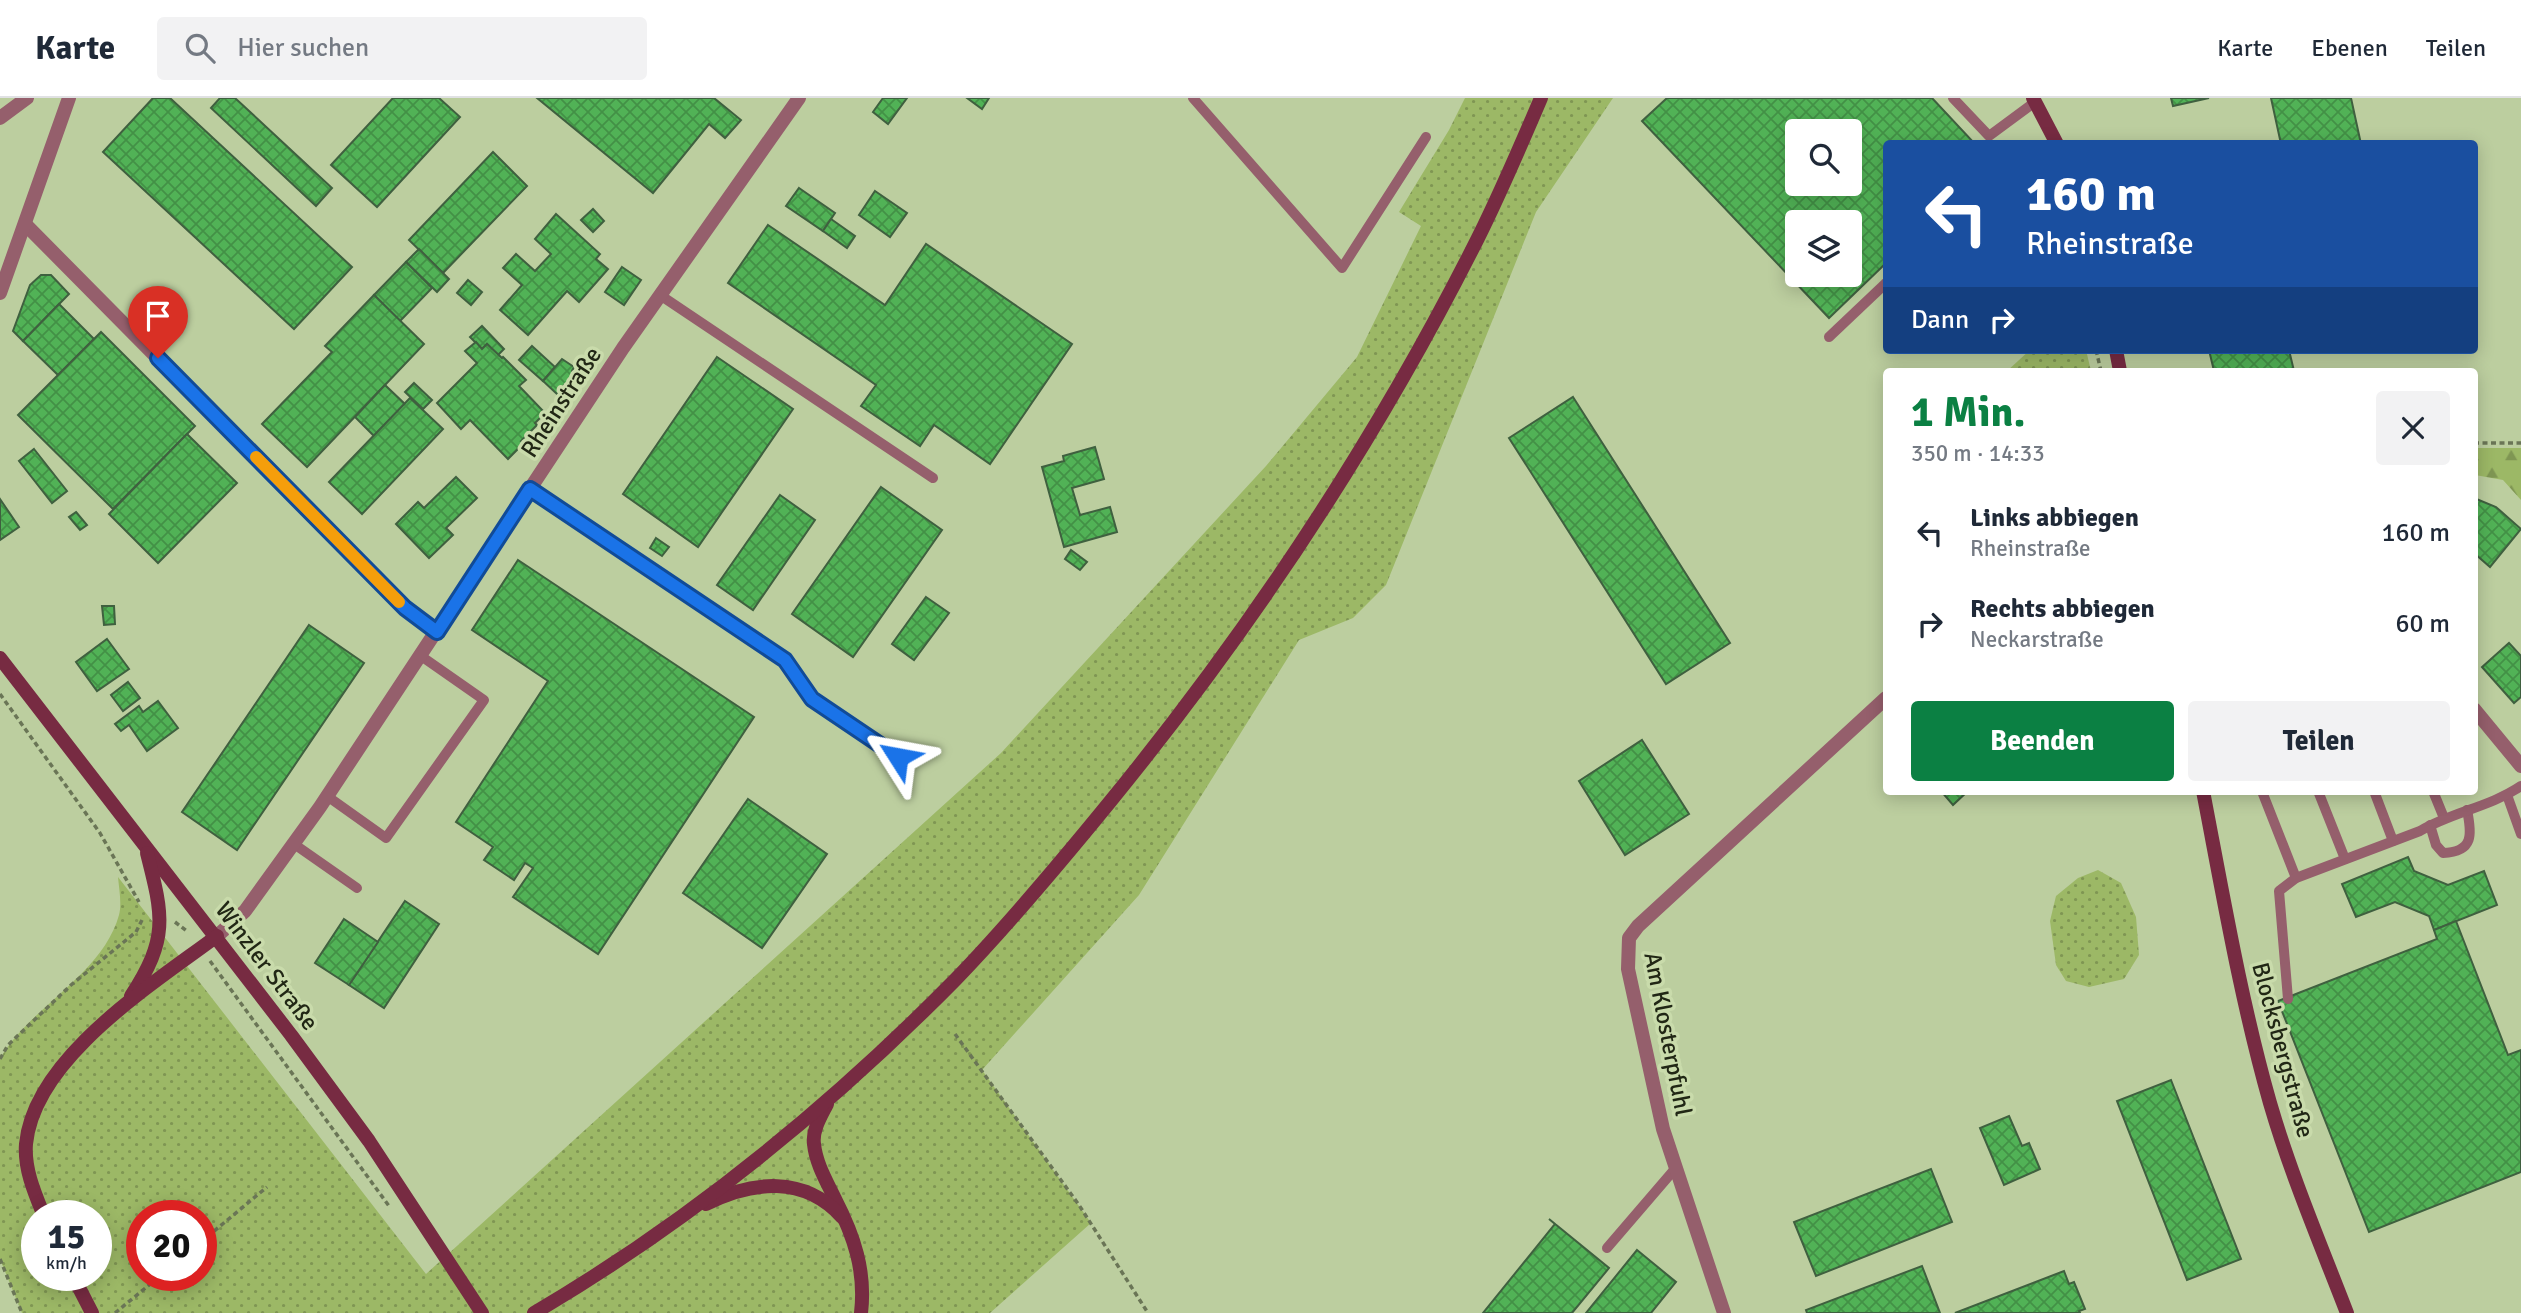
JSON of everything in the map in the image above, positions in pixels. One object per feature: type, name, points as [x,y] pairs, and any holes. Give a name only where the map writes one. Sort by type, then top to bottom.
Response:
[{"type":"main road","points":[[534,1313],[668,1224],[750,1165],[891,1043],[958,977],[1018,910],[1150,753],[1214,670],[1281,575],[1387,405],[1480,235],[1541,98]]},
{"type":"main road","points":[[2034,100],[2055,140]]},
{"type":"main road","name":"Winzler Straße","points":[[0,658],[217,936],[369,1141],[482,1313]]},
{"type":"main road","name":"Blocksbergstraße","points":[[2204,795],[2237,971],[2270,1103],[2311,1223],[2347,1313]]},
{"type":"main road","points":[[126,1004],[156,950],[161,918],[145,845]]},
{"type":"main road","points":[[37,1200],[30,1183],[26,1145],[32,1115],[46,1086],[66,1060],[126,1004],[217,936]]},
{"type":"main road","points":[[831,1097],[814,1131],[813,1143],[860,1261],[863,1288],[861,1313]]},
{"type":"main road","points":[[668,1224],[737,1191],[766,1185],[797,1189],[835,1209],[847,1223]]},
{"type":"main road","points":[[81,1291],[92,1313]]},
{"type":"street","points":[[0,118],[27,98]]},
{"type":"street","points":[[0,293],[69,98]]},
{"type":"street","name":"Rheinstraße","points":[[217,936],[244,911],[294,844],[660,295],[799,98]]},
{"type":"street","points":[[25,224],[405,608],[437,632]]},
{"type":"street","name":"Am Klosterpfuhl","points":[[1724,1313],[1662,1129],[1628,969],[1629,938],[1638,926],[1883,701]]},
{"type":"street","points":[[2478,714],[2521,766]]},
{"type":"lane","points":[[1193,98],[1342,268],[1426,137]]},
{"type":"lane","points":[[1953,98],[1991,140],[2034,100]]},
{"type":"lane","points":[[1829,337],[1883,286]]},
{"type":"lane","points":[[660,295],[933,478]]},
{"type":"lane","points":[[530,489],[785,660],[812,699],[898,757]]},
{"type":"lane","points":[[327,796],[387,838],[484,701],[421,656]]},
{"type":"lane","points":[[2288,999],[2280,891],[2296,878],[2507,795],[2521,786]]},
{"type":"lane","points":[[2263,795],[2296,878]]},
{"type":"lane","points":[[2320,795],[2345,859]]},
{"type":"lane","points":[[2376,795],[2393,841]]},
{"type":"lane","points":[[2435,795],[2444,818]]},
{"type":"lane","points":[[2507,795],[2521,834]]},
{"type":"lane","points":[[2430,825],[2436,845],[2443,853],[2456,853],[2469,843],[2471,831],[2466,810]]},
{"type":"lane","points":[[294,844],[357,888]]},
{"type":"lane","points":[[1607,1248],[1674,1170]]},
{"type":"path","points":[[2478,443],[2521,443]]},
{"type":"path","points":[[0,694],[100,833],[139,898],[142,919],[136,932],[71,985],[8,1045],[0,1059]]},
{"type":"path","points":[[142,919],[161,918],[178,923],[201,948],[390,1207]]},
{"type":"path","points":[[955,1034],[1079,1205],[1148,1313]]},
{"type":"path","points":[[217,1229],[267,1187]]},
{"type":"path","points":[[0,1259],[22,1313]]},
{"type":"path","points":[[115,1313],[142,1291]]},
{"type":"green space","points":[[1465,98],[1613,98],[1536,212],[1386,585],[1353,618],[1299,640],[1139,895],[982,1070],[1091,1223],[990,1313],[22,1313],[0,1259],[0,1059],[28,1024],[81,974],[110,937],[120,911],[118,877],[426,1274],[1001,753],[1266,466],[1357,357],[1421,226],[1399,212],[1449,130]]},
{"type":"green space","points":[[2026,354],[2087,354],[2090,368],[2010,368]]},
{"type":"green space","points":[[2478,448],[2521,448],[2521,500],[2503,480],[2478,476]]},
{"type":"green space","points":[[2098,870],[2121,883],[2136,917],[2139,955],[2124,979],[2089,987],[2066,981],[2056,965],[2050,921],[2056,896],[2078,878]]},
{"type":"building","points":[[153,98],[170,98],[352,267],[294,329],[103,152]]},
{"type":"building","points":[[220,98],[235,98],[332,188],[316,206],[211,108]]},
{"type":"building","points":[[393,98],[439,98],[460,117],[377,207],[331,165]]},
{"type":"building","points":[[537,98],[714,98],[741,120],[725,138],[709,124],[653,193]]},
{"type":"building","points":[[883,98],[907,98],[888,124],[873,112]]},
{"type":"building","points":[[967,98],[989,98],[982,109]]},
{"type":"building","points":[[1667,98],[1932,98],[1971,140],[1883,140],[1883,266],[1862,286],[1862,210],[1785,210],[1785,272],[1642,121]]},
{"type":"building","points":[[2171,98],[2209,98],[2173,106]]},
{"type":"building","points":[[2271,98],[2351,98],[2360,140],[2280,140]]},
{"type":"building","points":[[493,152],[527,186],[443,273],[409,240]]},
{"type":"building","points":[[799,188],[835,213],[823,231],[786,206]]},
{"type":"building","points":[[875,191],[907,213],[890,237],[859,215]]},
{"type":"building","points":[[593,209],[604,221],[593,232],[581,220]]},
{"type":"building","points":[[556,214],[600,254],[596,259],[608,269],[579,302],[567,291],[528,335],[500,310],[522,285],[503,268],[516,254],[535,271],[551,254],[535,239]]},
{"type":"building","points":[[831,219],[855,236],[847,248],[823,231]]},
{"type":"building","points":[[768,225],[885,305],[926,244],[1072,344],[990,464],[934,425],[920,446],[861,406],[876,385],[728,283]]},
{"type":"building","points":[[419,249],[449,279],[437,292],[406,262]]},
{"type":"building","points":[[406,262],[432,288],[400,321],[374,295]]},
{"type":"building","points":[[622,267],[641,280],[624,305],[605,292]]},
{"type":"building","points":[[41,275],[51,275],[69,294],[23,341],[13,331],[30,285]]},
{"type":"building","points":[[468,280],[482,292],[471,305],[457,293]]},
{"type":"building","points":[[1800,287],[1861,287],[1829,318]]},
{"type":"building","points":[[374,295],[424,344],[307,467],[262,424],[332,352],[325,346]]},
{"type":"building","points":[[59,304],[94,339],[58,375],[23,341]]},
{"type":"building","points":[[482,326],[504,349],[498,355],[487,344],[482,349],[470,337]]},
{"type":"building","points":[[101,332],[195,426],[113,509],[18,415]]},
{"type":"building","points":[[476,342],[482,349],[487,344],[526,380],[519,386],[545,413],[521,441],[524,443],[508,459],[470,420],[461,429],[437,403],[477,363],[465,351]]},
{"type":"building","points":[[532,346],[555,367],[543,381],[519,360]]},
{"type":"building","points":[[2210,354],[2290,354],[2293,368],[2213,368]]},
{"type":"building","points":[[717,357],[793,409],[698,547],[623,494]]},
{"type":"building","points":[[562,359],[574,367],[572,371],[578,376],[570,389],[564,385],[557,394],[543,381]]},
{"type":"building","points":[[414,383],[432,400],[423,409],[405,392]]},
{"type":"building","points":[[385,385],[405,404],[374,436],[355,417]]},
{"type":"building","points":[[1573,397],[1730,643],[1666,684],[1509,438]]},
{"type":"building","points":[[410,398],[443,429],[362,514],[329,482]]},
{"type":"building","points":[[187,434],[237,483],[158,563],[109,514]]},
{"type":"building","points":[[1095,447],[1104,479],[1072,488],[1080,515],[1110,507],[1117,532],[1064,547],[1042,467],[1064,461],[1063,456]]},
{"type":"building","points":[[34,449],[67,491],[52,503],[19,461]]},
{"type":"building","points":[[456,477],[477,498],[446,528],[453,535],[429,558],[396,524],[418,502],[424,508]]},
{"type":"building","points":[[881,487],[942,530],[853,657],[792,614]]},
{"type":"building","points":[[780,495],[815,520],[753,610],[717,585]]},
{"type":"building","points":[[0,499],[19,527],[0,540]]},
{"type":"building","points":[[2478,500],[2496,507],[2521,529],[2490,567],[2478,556]]},
{"type":"building","points":[[76,512],[87,525],[80,530],[69,517]]},
{"type":"building","points":[[656,538],[669,547],[662,556],[650,548]]},
{"type":"building","points":[[1071,550],[1087,562],[1080,570],[1065,559]]},
{"type":"building","points":[[518,560],[754,717],[598,954],[513,897],[533,868],[525,863],[514,880],[484,860],[493,847],[456,822],[548,681],[472,630]]},
{"type":"building","points":[[926,597],[949,613],[914,660],[892,644]]},
{"type":"building","points":[[102,606],[114,606],[115,624],[104,625]]},
{"type":"building","points":[[309,625],[364,663],[237,850],[182,812]]},
{"type":"building","points":[[107,639],[129,669],[97,691],[76,662]]},
{"type":"building","points":[[2509,643],[2521,656],[2521,697],[2514,703],[2482,667]]},
{"type":"building","points":[[128,682],[140,698],[123,711],[111,695]]},
{"type":"building","points":[[158,701],[178,728],[147,751],[129,725],[121,731],[115,724],[139,706],[143,712]]},
{"type":"building","points":[[1642,740],[1689,814],[1625,855],[1579,781]]},
{"type":"building","points":[[1944,795],[1964,795],[1953,805]]},
{"type":"building","points":[[748,799],[827,854],[762,948],[683,893]]},
{"type":"building","points":[[2408,857],[2414,871],[2448,885],[2484,871],[2497,905],[2434,930],[2429,916],[2395,902],[2356,917],[2342,884]]},
{"type":"building","points":[[405,901],[439,924],[384,1008],[349,985]]},
{"type":"building","points":[[344,919],[378,942],[349,985],[315,963]]},
{"type":"building","points":[[2456,921],[2508,1055],[2521,1050],[2521,1172],[2369,1232],[2278,1001],[2437,939],[2434,930]]},
{"type":"building","points":[[2171,1080],[2241,1259],[2187,1280],[2117,1101]]},
{"type":"building","points":[[2009,1116],[2022,1146],[2029,1143],[2040,1169],[2004,1185],[1980,1128]]},
{"type":"building","points":[[1931,1169],[1952,1222],[1816,1276],[1794,1222]]},
{"type":"building","points":[[1549,1219],[1609,1268],[1572,1313],[1483,1313],[1555,1224]]},
{"type":"building","points":[[1637,1250],[1676,1282],[1651,1313],[1586,1313]]},
{"type":"building","points":[[1922,1266],[1940,1313],[1807,1313],[1806,1310]]},
{"type":"building","points":[[2064,1271],[2069,1284],[2074,1282],[2085,1309],[2079,1311],[2080,1313],[1955,1313]]},
{"type":"slow traffic","points":[[256,457],[399,602]]},
{"type":"route","points":[[158,358],[405,608],[437,632],[530,489],[785,660],[812,699],[898,757]]}]
